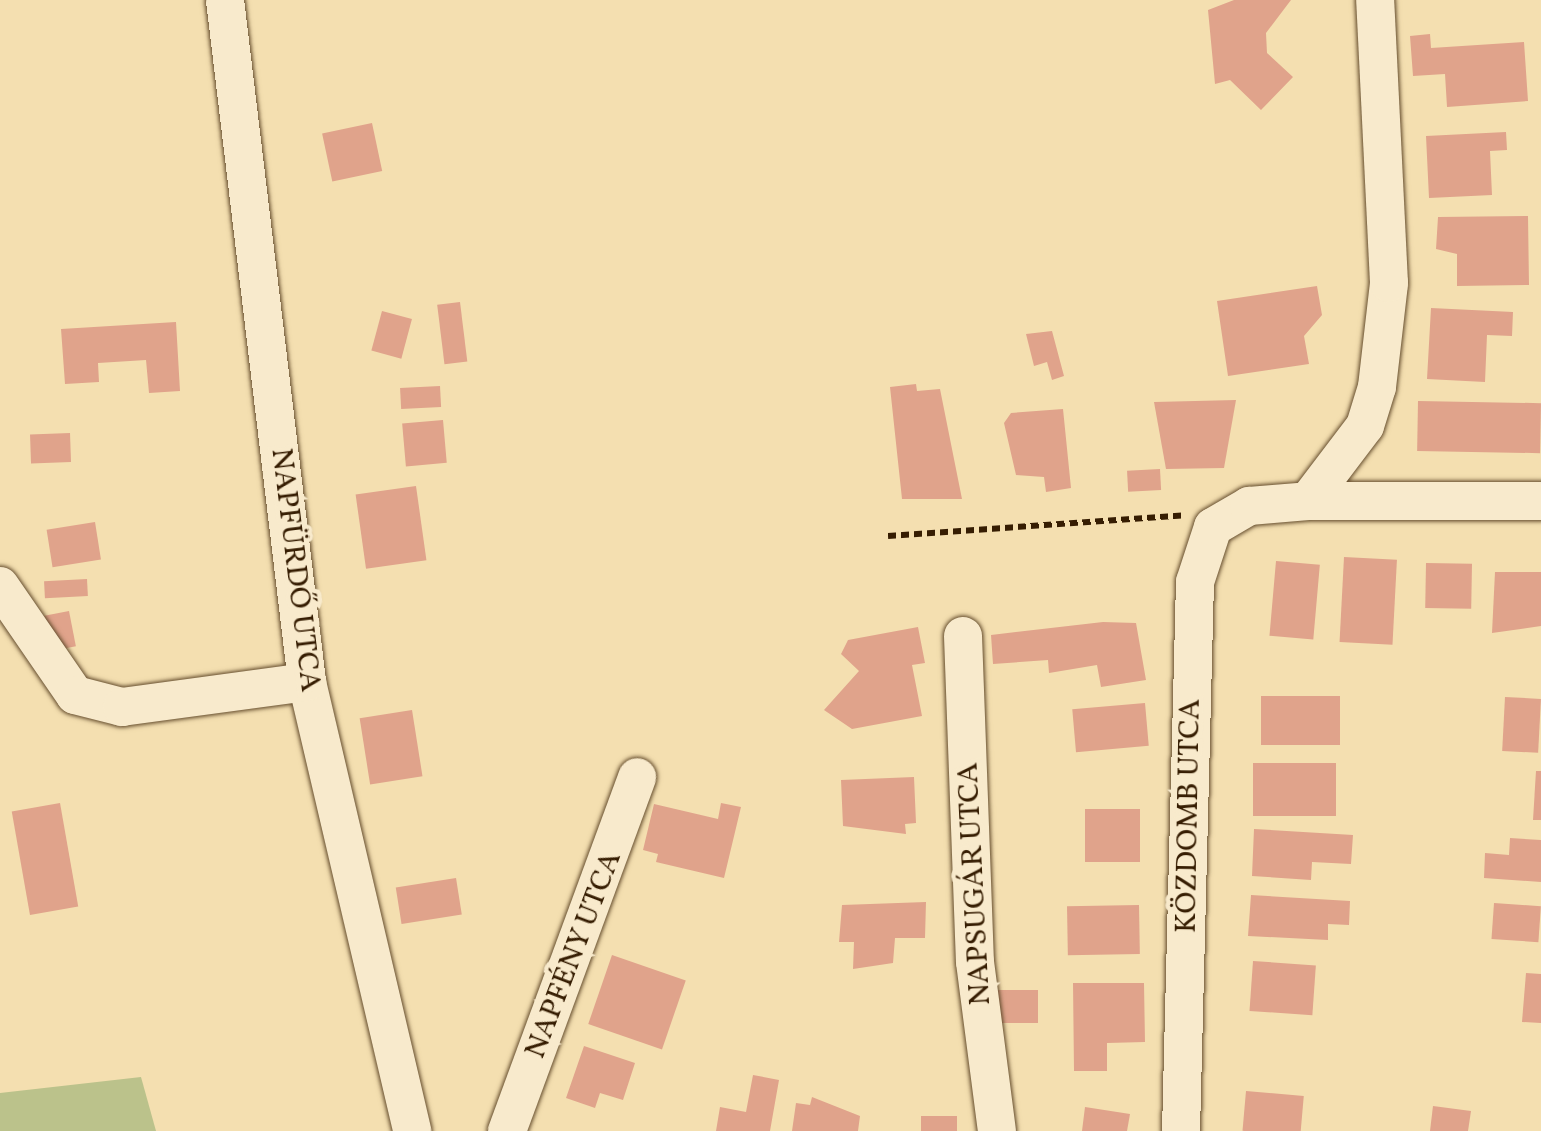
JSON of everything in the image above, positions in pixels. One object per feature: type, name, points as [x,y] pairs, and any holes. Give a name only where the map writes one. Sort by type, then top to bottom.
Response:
[{"type":"street","name":"NAPFÜRDŐ UTCA","points":[[225,0],[307,682],[412,1131]]},
{"type":"street","points":[[1308,501],[1365,426],[1377,387],[1389,283],[1375,0]]},
{"type":"street","points":[[1231,512],[1308,501],[1541,502]]},
{"type":"street","name":"KÖZDOMB UTCA","points":[[1181,1131],[1196,582],[1201,548],[1231,512]]},
{"type":"street","points":[[0,586],[75,695],[122,706],[307,682]]},
{"type":"street","name":"NAPSUGÁR UTCA","points":[[962,636],[975,962],[996,1131]]},
{"type":"street","name":"NAPFÉNY UTCA","points":[[507,1131],[637,776]]},
{"type":"path","points":[[888,536],[1231,512]]},
{"type":"green space","points":[[141,1077],[156,1131],[0,1131],[0,1093]]},
{"type":"building","points":[[1234,0],[1291,0],[1266,33],[1267,53],[1293,77],[1261,110],[1230,80],[1215,84],[1208,10]]},
{"type":"building","points":[[1430,34],[1431,48],[1524,42],[1528,101],[1447,107],[1445,74],[1413,76],[1410,36]]},
{"type":"building","points":[[372,123],[382,171],[332,182],[322,134]]},
{"type":"building","points":[[1506,132],[1507,150],[1490,151],[1492,195],[1429,198],[1426,136]]},
{"type":"building","points":[[1528,216],[1529,285],[1457,286],[1457,254],[1436,249],[1438,217]]},
{"type":"building","points":[[1317,286],[1322,315],[1304,336],[1309,364],[1228,376],[1217,301]]},
{"type":"building","points":[[460,302],[467,362],[444,364],[437,305]]},
{"type":"building","points":[[1431,308],[1513,312],[1512,336],[1487,335],[1485,382],[1427,379]]},
{"type":"building","points":[[382,311],[412,319],[401,359],[371,351]]},
{"type":"building","points":[[176,322],[180,391],[149,393],[146,360],[98,363],[99,382],[65,384],[61,329]]},
{"type":"building","points":[[1052,331],[1064,376],[1052,380],[1047,362],[1034,366],[1026,334]]},
{"type":"building","points":[[916,384],[917,391],[940,389],[962,499],[902,499],[890,387]]},
{"type":"building","points":[[440,386],[441,407],[401,409],[400,388]]},
{"type":"building","points":[[1236,400],[1224,468],[1166,469],[1154,402]]},
{"type":"building","points":[[1418,401],[1541,403],[1540,453],[1417,451]]},
{"type":"building","points":[[1063,409],[1071,488],[1046,492],[1044,477],[1016,475],[1004,423],[1011,413]]},
{"type":"building","points":[[443,420],[447,463],[406,466],[402,424]]},
{"type":"building","points":[[70,433],[71,462],[31,463],[30,434]]},
{"type":"building","points":[[1160,469],[1161,490],[1128,492],[1127,471]]},
{"type":"building","points":[[416,486],[426,560],[366,569],[356,494]]},
{"type":"building","points":[[95,522],[101,560],[53,567],[47,530]]},
{"type":"building","points":[[1344,557],[1397,560],[1392,645],[1340,642]]},
{"type":"building","points":[[1276,561],[1320,565],[1313,640],[1269,636]]},
{"type":"building","points":[[1426,563],[1472,564],[1471,609],[1425,608]]},
{"type":"building","points":[[1495,572],[1541,572],[1541,626],[1492,633]]},
{"type":"building","points":[[87,579],[88,596],[45,598],[44,581]]},
{"type":"building","points":[[69,611],[76,646],[51,651],[44,616]]},
{"type":"building","points":[[1103,622],[1136,623],[1146,680],[1101,687],[1097,665],[1049,673],[1048,660],[993,664],[991,635]]},
{"type":"building","points":[[918,627],[925,663],[912,665],[922,716],[852,729],[824,710],[859,671],[841,654],[848,640]]},
{"type":"building","points":[[1261,696],[1340,696],[1340,745],[1261,745]]},
{"type":"building","points":[[1505,697],[1541,699],[1538,753],[1502,751]]},
{"type":"building","points":[[1145,703],[1149,746],[1076,752],[1072,709]]},
{"type":"building","points":[[412,710],[422,776],[370,784],[360,718]]},
{"type":"building","points":[[1253,763],[1336,763],[1336,816],[1253,816]]},
{"type":"building","points":[[1536,771],[1541,771],[1541,820],[1533,820]]},
{"type":"building","points":[[914,777],[916,823],[905,824],[906,834],[843,826],[841,780]]},
{"type":"building","points":[[60,803],[78,906],[30,915],[12,812]]},
{"type":"building","points":[[721,803],[741,807],[724,878],[656,862],[658,854],[643,850],[654,804],[718,819]]},
{"type":"building","points":[[1085,809],[1140,809],[1140,862],[1085,862]]},
{"type":"building","points":[[1254,829],[1353,835],[1351,864],[1312,862],[1311,880],[1252,876]]},
{"type":"building","points":[[1510,838],[1541,840],[1541,882],[1484,878],[1485,853],[1509,855]]},
{"type":"building","points":[[456,878],[462,915],[402,924],[396,888]]},
{"type":"building","points":[[1251,895],[1350,901],[1349,925],[1328,924],[1328,940],[1248,936]]},
{"type":"building","points":[[926,902],[925,938],[895,938],[893,963],[853,969],[854,942],[839,942],[842,905]]},
{"type":"building","points":[[1494,903],[1541,906],[1538,942],[1491,939]]},
{"type":"building","points":[[1139,905],[1140,954],[1068,955],[1067,906]]},
{"type":"building","points":[[612,955],[686,980],[662,1049],[588,1024]]},
{"type":"building","points":[[1253,961],[1316,965],[1312,1015],[1250,1011]]},
{"type":"building","points":[[1526,973],[1541,974],[1541,1023],[1522,1022]]},
{"type":"building","points":[[1073,983],[1144,983],[1145,1042],[1107,1043],[1107,1071],[1074,1071]]},
{"type":"building","points":[[993,990],[1038,990],[1038,1023],[993,1023]]},
{"type":"building","points":[[584,1046],[635,1063],[623,1100],[600,1093],[595,1108],[566,1098]]},
{"type":"building","points":[[753,1075],[779,1080],[770,1131],[716,1131],[720,1107],[746,1112]]},
{"type":"building","points":[[1246,1091],[1304,1096],[1301,1131],[1243,1131]]},
{"type":"building","points":[[812,1097],[860,1116],[858,1131],[792,1131],[796,1103],[810,1105]]},
{"type":"building","points":[[1433,1106],[1471,1111],[1468,1131],[1430,1131]]},
{"type":"building","points":[[1085,1107],[1130,1114],[1127,1131],[1082,1131]]},
{"type":"building","points":[[921,1116],[957,1116],[957,1131],[921,1131]]}]
